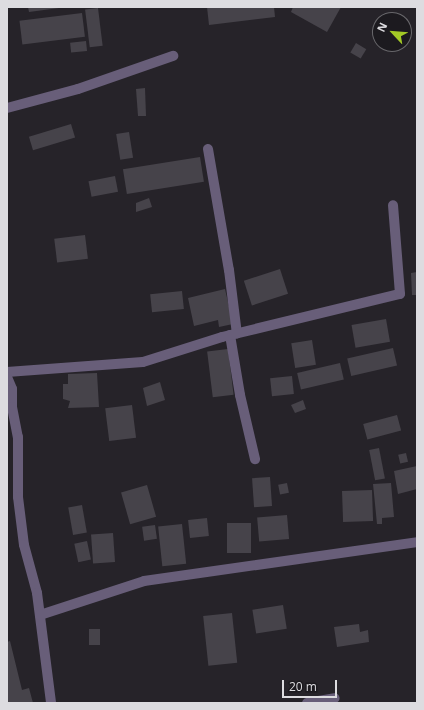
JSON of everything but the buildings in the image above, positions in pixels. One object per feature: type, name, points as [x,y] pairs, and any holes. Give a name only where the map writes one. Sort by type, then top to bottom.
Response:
[{"type":"street","points":[[7,108],[78,89],[173,56]]},
{"type":"street","points":[[208,149],[229,270],[240,395],[256,459]]},
{"type":"street","points":[[7,372],[143,362],[234,334],[400,294],[393,205]]},
{"type":"street","points":[[7,377],[12,389],[12,407],[18,437],[18,497],[24,545],[37,593],[52,703]]},
{"type":"street","points":[[40,615],[144,581],[417,542]]},
{"type":"street","points":[[306,703],[335,698]]}]
